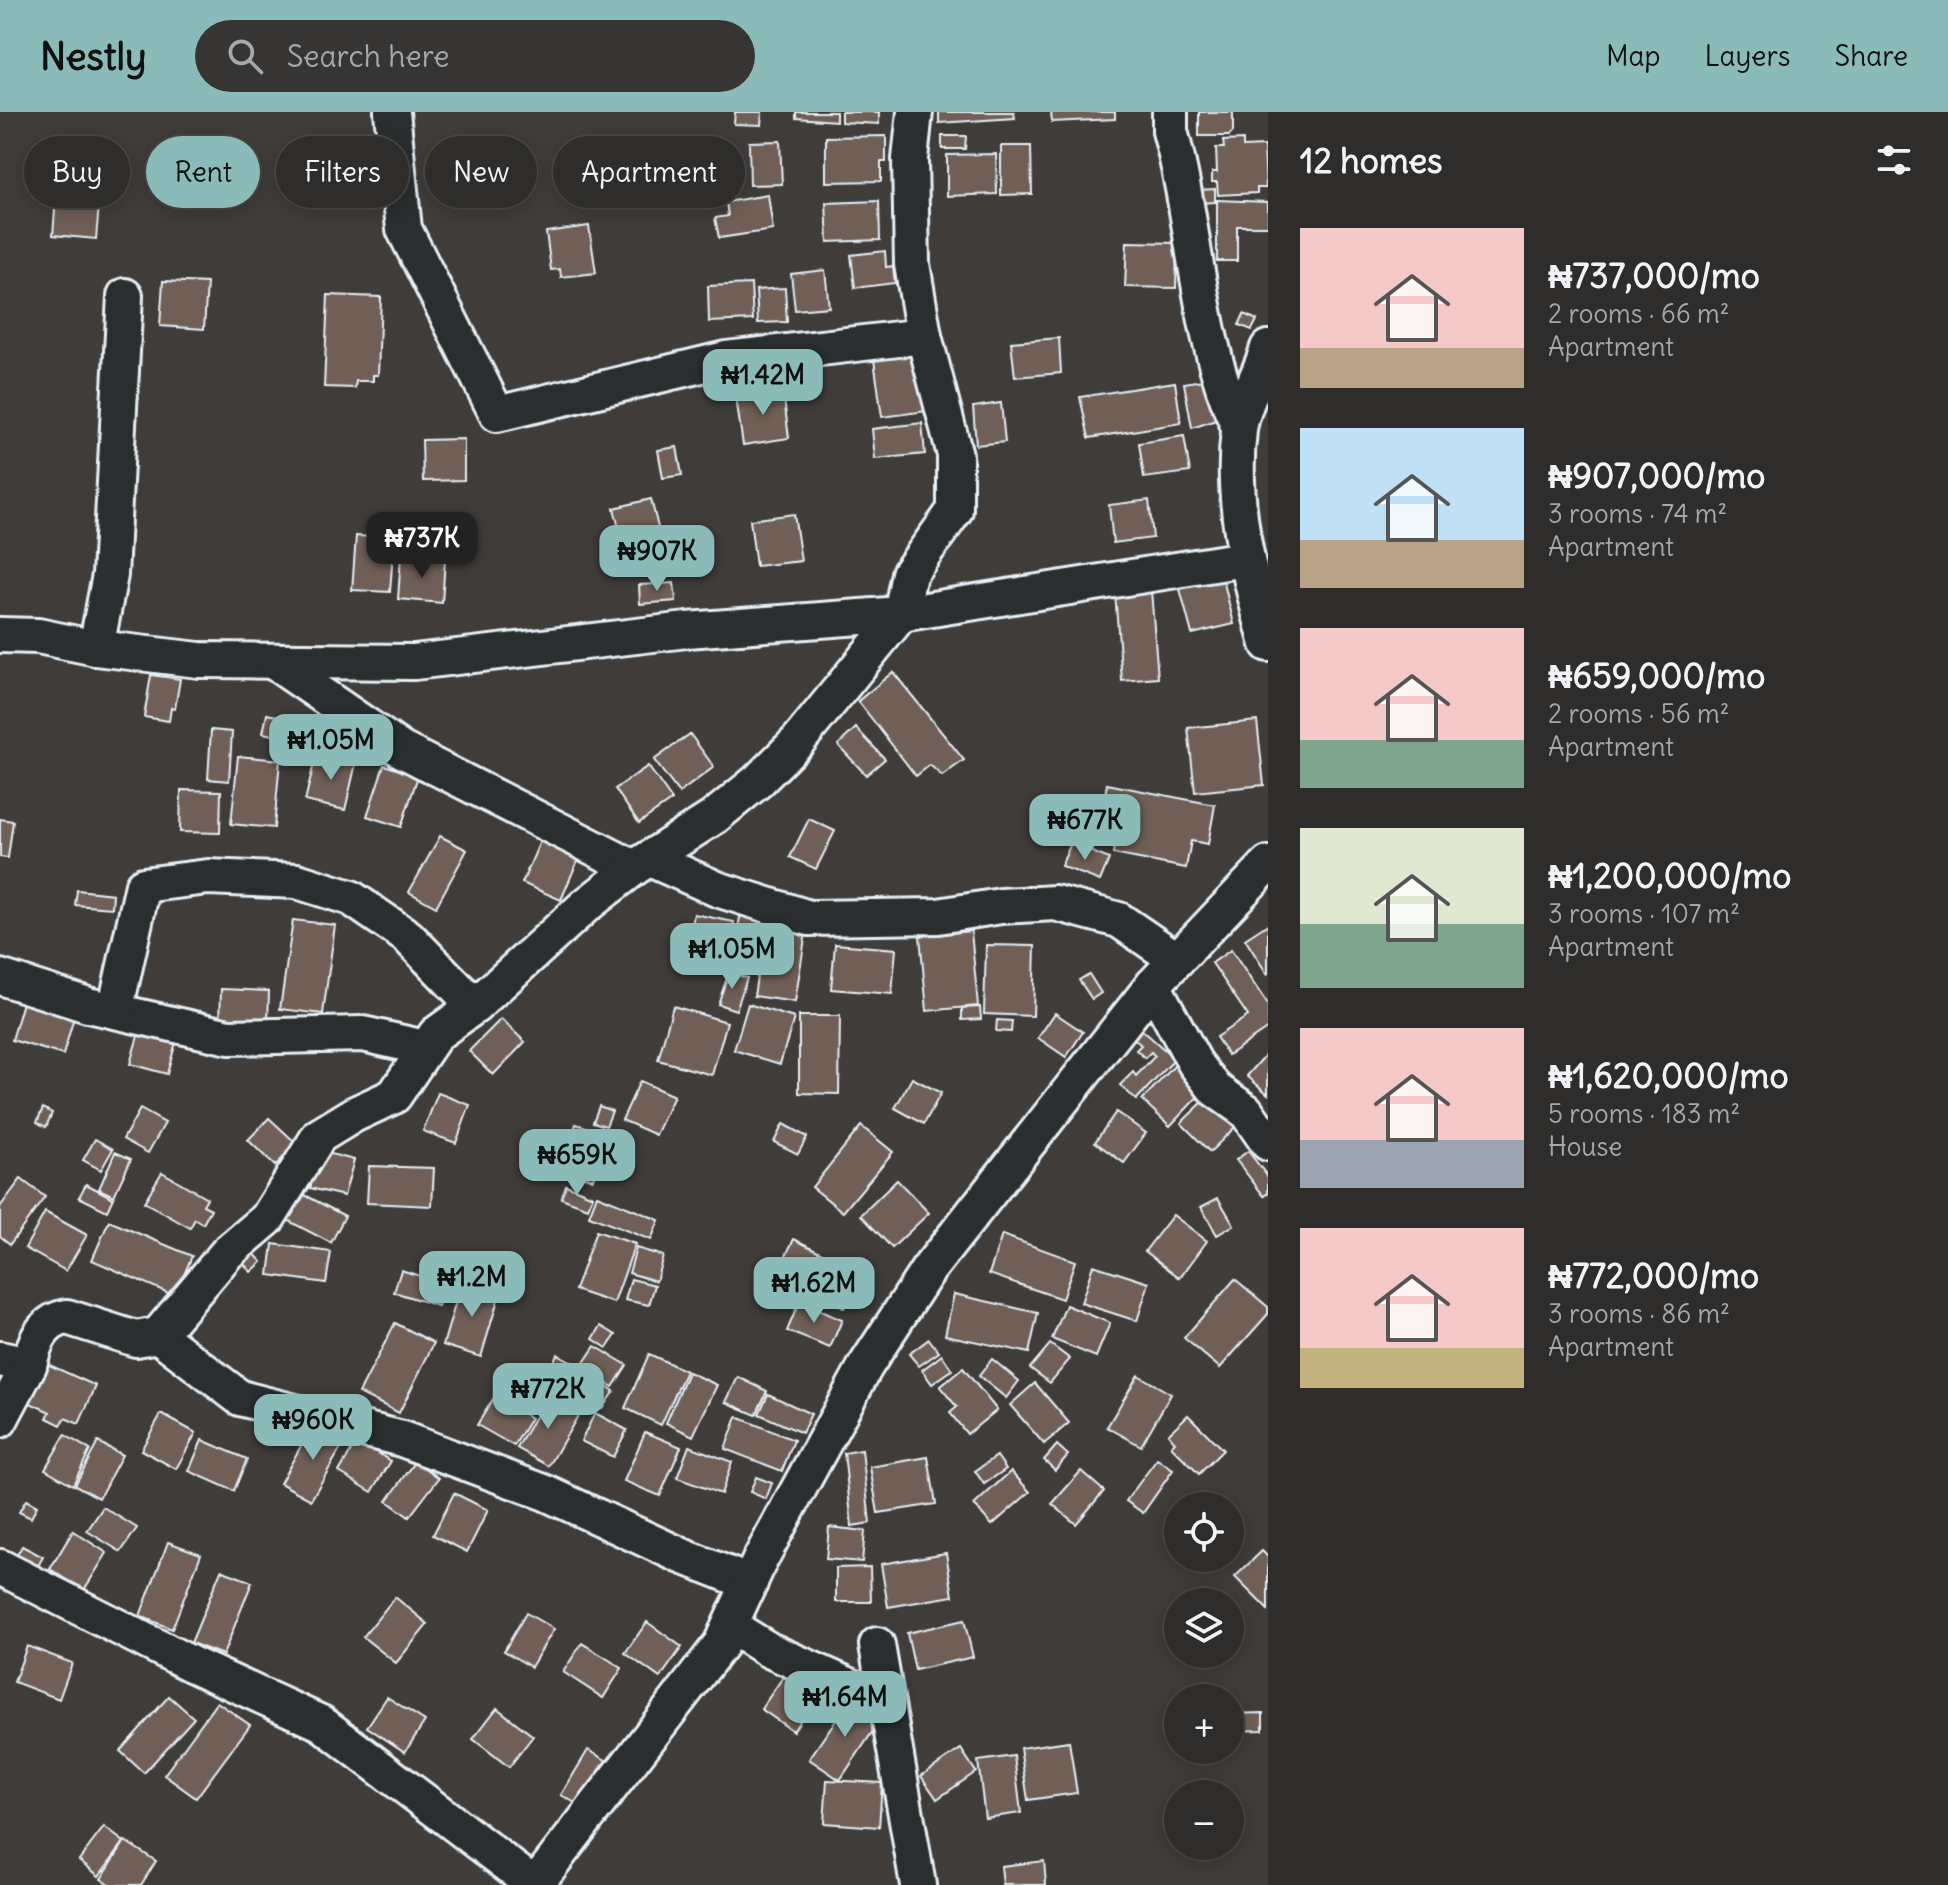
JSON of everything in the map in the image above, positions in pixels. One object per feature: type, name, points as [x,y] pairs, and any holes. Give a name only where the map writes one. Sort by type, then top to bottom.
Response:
[{"type":"street","points":[[392,112],[404,229],[497,414],[726,359],[924,336]]},
{"type":"street","points":[[0,1420],[14,1362],[57,1319],[67,1317],[100,1325],[136,1339],[158,1335],[227,1253],[267,1219],[319,1136],[355,1114],[394,1096],[436,1034],[475,1006],[585,906],[642,863],[714,817],[758,781],[798,741],[901,614],[909,574],[955,510],[955,455],[924,336],[912,264],[910,159],[915,112]]},
{"type":"street","points":[[1170,112],[1170,131],[1199,292],[1220,386],[1239,427]]},
{"type":"street","points":[[96,648],[110,575],[125,296]]},
{"type":"street","points":[[1268,348],[1239,427],[1238,476],[1245,559],[1268,644]]},
{"type":"street","points":[[0,635],[38,636],[96,648],[199,660],[414,662],[687,630],[901,614],[1245,559]]},
{"type":"street","points":[[274,662],[402,750],[642,863],[717,889],[809,918],[938,916],[1001,906],[1055,903],[1119,920],[1176,959]]},
{"type":"street","points":[[0,1567],[191,1664],[321,1723],[535,1885],[721,1644],[750,1583],[865,1367],[928,1270],[1153,985],[1268,864]]},
{"type":"street","points":[[115,1011],[143,885],[208,877],[297,881],[351,898],[408,937],[475,1006]]},
{"type":"street","points":[[0,977],[115,1011],[229,1037],[363,1034],[425,1048]]},
{"type":"street","points":[[1153,985],[1195,1063],[1216,1090],[1246,1111],[1268,1143]]},
{"type":"street","points":[[158,1335],[240,1398],[402,1439],[546,1493],[682,1556],[750,1583]]},
{"type":"street","points":[[730,1626],[769,1650],[884,1701]]},
{"type":"street","points":[[877,1645],[884,1701],[918,1885]]},
{"type":"building","points":[[735,112],[762,112],[761,125],[734,124]]},
{"type":"building","points":[[796,112],[836,112],[836,121],[796,118]]},
{"type":"building","points":[[841,112],[879,112],[879,124],[841,122]]},
{"type":"building","points":[[939,112],[1014,112],[1015,118],[939,123]]},
{"type":"building","points":[[1051,112],[1115,112],[1115,119],[1052,122]]},
{"type":"building","points":[[1199,112],[1233,112],[1233,132],[1229,136],[1199,136]]},
{"type":"building","points":[[886,136],[886,162],[881,162],[881,181],[826,182],[826,137]]},
{"type":"building","points":[[942,136],[966,136],[965,149],[942,149]]},
{"type":"building","points":[[1243,140],[1243,147],[1264,146],[1266,188],[1257,188],[1257,193],[1218,195],[1217,182],[1212,182],[1212,172],[1217,172],[1216,148],[1224,148],[1223,141]]},
{"type":"building","points":[[780,141],[782,184],[750,185],[749,142]]},
{"type":"building","points":[[1001,146],[1031,146],[1032,194],[1001,195]]},
{"type":"building","points":[[996,154],[997,194],[947,196],[947,155]]},
{"type":"building","points":[[1215,189],[1215,202],[1200,203],[1199,190]]},
{"type":"building","points":[[768,195],[773,230],[719,238],[715,218],[728,216],[727,208],[745,208],[745,199]]},
{"type":"building","points":[[1217,200],[1268,202],[1268,226],[1237,226],[1237,261],[1217,261]]},
{"type":"building","points":[[879,201],[880,240],[828,242],[826,203]]},
{"type":"building","points":[[55,208],[99,208],[96,239],[53,235]]},
{"type":"building","points":[[589,226],[596,273],[561,277],[560,269],[551,270],[546,232]]},
{"type":"building","points":[[1127,242],[1177,243],[1176,288],[1125,287]]},
{"type":"building","points":[[885,251],[886,267],[893,266],[895,283],[855,288],[851,255]]},
{"type":"building","points":[[825,270],[829,307],[795,310],[791,274]]},
{"type":"building","points":[[163,281],[207,283],[204,329],[160,326]]},
{"type":"building","points":[[751,284],[753,320],[709,322],[708,286]]},
{"type":"building","points":[[785,288],[787,322],[758,323],[756,290]]},
{"type":"building","points":[[328,295],[381,297],[378,375],[373,375],[373,381],[356,381],[355,388],[324,387]]},
{"type":"building","points":[[1244,314],[1257,320],[1252,330],[1239,325]]},
{"type":"building","points":[[1059,338],[1061,373],[1015,377],[1011,342]]},
{"type":"building","points":[[919,353],[927,411],[882,417],[874,360]]},
{"type":"building","points":[[1209,379],[1216,420],[1192,428],[1184,383]]},
{"type":"building","points":[[1175,382],[1181,423],[1089,438],[1080,397]]},
{"type":"building","points":[[768,389],[768,393],[783,391],[789,438],[743,445],[736,398]]},
{"type":"building","points":[[1001,403],[1005,442],[976,445],[973,407]]},
{"type":"building","points":[[922,423],[925,454],[875,459],[872,429]]},
{"type":"building","points":[[1184,436],[1190,472],[1144,478],[1139,443]]},
{"type":"building","points":[[464,439],[464,480],[423,481],[422,440]]},
{"type":"building","points":[[677,447],[682,475],[663,478],[658,450]]},
{"type":"building","points":[[651,499],[666,560],[629,569],[614,508]]},
{"type":"building","points":[[1149,500],[1153,538],[1113,543],[1109,505]]},
{"type":"building","points":[[794,514],[801,561],[756,566],[750,520]]},
{"type":"building","points":[[356,536],[394,538],[390,592],[352,590]]},
{"type":"building","points":[[401,556],[445,560],[442,603],[398,599]]},
{"type":"building","points":[[1223,579],[1234,624],[1192,634],[1180,589]]},
{"type":"building","points":[[674,583],[676,601],[640,604],[639,585]]},
{"type":"building","points":[[1151,590],[1158,678],[1122,681],[1115,593]]},
{"type":"building","points":[[893,672],[964,760],[942,776],[930,765],[916,776],[858,701]]},
{"type":"building","points":[[151,675],[180,679],[175,709],[171,708],[169,721],[144,717]]},
{"type":"building","points":[[267,714],[292,719],[288,738],[263,733]]},
{"type":"building","points":[[1257,721],[1264,785],[1195,792],[1188,728]]},
{"type":"building","points":[[856,728],[885,759],[866,775],[838,745]]},
{"type":"building","points":[[211,730],[232,732],[229,781],[208,779]]},
{"type":"building","points":[[690,734],[714,767],[679,793],[654,760]]},
{"type":"building","points":[[316,755],[356,763],[345,810],[305,801]]},
{"type":"building","points":[[238,756],[280,760],[274,828],[231,824]]},
{"type":"building","points":[[384,765],[418,776],[401,827],[367,816]]},
{"type":"building","points":[[648,766],[672,800],[639,823],[615,789]]},
{"type":"building","points":[[1107,784],[1215,805],[1208,844],[1191,841],[1186,868],[1113,854],[1114,846],[1096,842]]},
{"type":"building","points":[[181,790],[221,791],[220,833],[180,832]]},
{"type":"building","points":[[0,819],[13,821],[8,858],[0,857]]},
{"type":"building","points":[[809,819],[835,831],[816,869],[790,857]]},
{"type":"building","points":[[440,836],[467,850],[436,907],[409,892]]},
{"type":"building","points":[[541,839],[580,855],[561,900],[522,883]]},
{"type":"building","points":[[1071,843],[1109,859],[1100,881],[1061,866]]},
{"type":"building","points":[[77,890],[113,894],[112,908],[75,905]]},
{"type":"building","points":[[741,913],[762,918],[753,955],[733,951]]},
{"type":"building","points":[[694,914],[734,922],[725,971],[685,964]]},
{"type":"building","points":[[293,920],[335,925],[323,1014],[280,1009]]},
{"type":"building","points":[[1268,924],[1268,973],[1267,974],[1245,939]]},
{"type":"building","points":[[765,925],[806,932],[795,1002],[754,996]]},
{"type":"building","points":[[971,931],[978,1006],[927,1011],[920,936]]},
{"type":"building","points":[[835,944],[896,949],[892,994],[831,989]]},
{"type":"building","points":[[986,945],[1035,946],[1033,1016],[984,1014]]},
{"type":"building","points":[[1231,950],[1268,1005],[1268,1028],[1228,1055],[1216,1037],[1248,1016],[1212,963]]},
{"type":"building","points":[[729,972],[747,978],[736,1010],[718,1004]]},
{"type":"building","points":[[1089,974],[1101,993],[1092,999],[1079,980]]},
{"type":"building","points":[[221,989],[269,991],[268,1024],[220,1022]]},
{"type":"building","points":[[24,999],[75,1014],[63,1055],[12,1040]]},
{"type":"building","points":[[748,1004],[794,1018],[780,1064],[734,1050]]},
{"type":"building","points":[[673,1006],[727,1022],[712,1075],[658,1060]]},
{"type":"building","points":[[980,1007],[981,1019],[962,1020],[962,1008]]},
{"type":"building","points":[[1055,1013],[1083,1032],[1066,1057],[1038,1038]]},
{"type":"building","points":[[799,1016],[840,1016],[839,1094],[799,1093]]},
{"type":"building","points":[[501,1019],[525,1042],[493,1075],[469,1051]]},
{"type":"building","points":[[997,1020],[1012,1021],[1011,1032],[996,1031]]},
{"type":"building","points":[[1140,1028],[1175,1059],[1136,1100],[1120,1085],[1133,1072],[1136,1076],[1155,1056],[1151,1052],[1145,1058],[1136,1050],[1141,1045],[1132,1037]]},
{"type":"building","points":[[139,1032],[176,1042],[167,1074],[130,1064]]},
{"type":"building","points":[[1268,1052],[1268,1094],[1247,1076]]},
{"type":"building","points":[[1177,1063],[1205,1089],[1170,1126],[1142,1100]]},
{"type":"building","points":[[912,1078],[941,1093],[924,1124],[895,1108]]},
{"type":"building","points":[[640,1081],[674,1096],[656,1135],[622,1120]]},
{"type":"building","points":[[438,1093],[470,1105],[456,1143],[423,1131]]},
{"type":"building","points":[[1207,1098],[1236,1126],[1210,1152],[1181,1123]]},
{"type":"building","points":[[599,1106],[612,1111],[606,1126],[593,1122]]},
{"type":"building","points":[[43,1108],[52,1113],[46,1127],[37,1122]]},
{"type":"building","points":[[140,1109],[165,1123],[148,1153],[123,1139]]},
{"type":"building","points":[[1116,1112],[1146,1133],[1124,1163],[1095,1142]]},
{"type":"building","points":[[269,1118],[297,1144],[275,1166],[248,1140]]},
{"type":"building","points":[[576,1124],[607,1133],[593,1179],[561,1169]]},
{"type":"building","points":[[783,1124],[807,1137],[798,1154],[774,1142]]},
{"type":"building","points":[[861,1126],[893,1152],[843,1212],[812,1187]]},
{"type":"building","points":[[95,1139],[113,1149],[101,1170],[83,1160]]},
{"type":"building","points":[[319,1151],[354,1160],[344,1196],[310,1188]]},
{"type":"building","points":[[1248,1151],[1268,1177],[1268,1193],[1264,1196],[1236,1160]]},
{"type":"building","points":[[115,1152],[131,1159],[114,1196],[99,1189]]},
{"type":"building","points":[[369,1166],[434,1168],[432,1206],[367,1203]]},
{"type":"building","points":[[162,1172],[207,1198],[203,1205],[211,1209],[203,1224],[195,1219],[190,1228],[144,1202]]},
{"type":"building","points":[[21,1179],[45,1197],[10,1244],[0,1236],[0,1207]]},
{"type":"building","points":[[897,1180],[929,1213],[892,1248],[861,1215]]},
{"type":"building","points":[[86,1184],[113,1198],[107,1211],[79,1197]]},
{"type":"building","points":[[566,1185],[593,1196],[588,1208],[561,1198]]},
{"type":"building","points":[[299,1192],[345,1216],[331,1243],[285,1219]]},
{"type":"building","points":[[597,1195],[659,1220],[651,1240],[589,1216]]},
{"type":"building","points":[[1218,1198],[1234,1225],[1217,1235],[1201,1207]]},
{"type":"building","points":[[45,1212],[87,1235],[66,1271],[25,1248]]},
{"type":"building","points":[[1173,1215],[1207,1241],[1180,1278],[1145,1251]]},
{"type":"building","points":[[109,1221],[192,1256],[175,1296],[92,1260]]},
{"type":"building","points":[[596,1231],[635,1244],[614,1303],[575,1290]]},
{"type":"building","points":[[1002,1235],[1075,1261],[1062,1299],[989,1274]]},
{"type":"building","points":[[794,1239],[862,1273],[844,1308],[776,1275]]},
{"type":"building","points":[[273,1244],[331,1252],[326,1283],[269,1275]]},
{"type":"building","points":[[247,1246],[262,1262],[251,1272],[237,1256]]},
{"type":"building","points":[[636,1248],[663,1256],[656,1281],[629,1273]]},
{"type":"building","points":[[429,1257],[452,1262],[449,1276],[425,1271]]},
{"type":"building","points":[[1093,1265],[1149,1283],[1137,1321],[1081,1303]]},
{"type":"building","points":[[401,1270],[445,1284],[438,1306],[394,1292]]},
{"type":"building","points":[[631,1279],[655,1285],[649,1305],[625,1300]]},
{"type":"building","points":[[1235,1279],[1268,1307],[1268,1314],[1220,1368],[1184,1338]]},
{"type":"building","points":[[462,1281],[500,1293],[481,1357],[443,1345]]},
{"type":"building","points":[[954,1294],[1038,1313],[1029,1353],[945,1335]]},
{"type":"building","points":[[799,1302],[842,1320],[830,1348],[787,1331]]},
{"type":"building","points":[[1066,1305],[1110,1323],[1096,1357],[1052,1339]]},
{"type":"building","points":[[395,1323],[434,1343],[399,1413],[359,1393]]},
{"type":"building","points":[[601,1326],[616,1335],[607,1348],[593,1339]]},
{"type":"building","points":[[929,1339],[939,1352],[919,1366],[909,1354]]},
{"type":"building","points":[[1050,1344],[1070,1359],[1050,1383],[1030,1368]]},
{"type":"building","points":[[595,1346],[627,1365],[613,1387],[581,1367]]},
{"type":"building","points":[[557,1354],[580,1366],[567,1390],[545,1379]]},
{"type":"building","points":[[649,1354],[686,1371],[661,1425],[625,1408]]},
{"type":"building","points":[[942,1355],[952,1370],[932,1384],[922,1370]]},
{"type":"building","points":[[992,1359],[1019,1381],[1006,1398],[979,1376]]},
{"type":"building","points":[[45,1363],[96,1386],[79,1424],[65,1418],[61,1425],[47,1418],[50,1412],[28,1402]]},
{"type":"building","points":[[963,1368],[997,1410],[967,1434],[950,1413],[957,1407],[940,1387]]},
{"type":"building","points":[[585,1372],[614,1391],[602,1408],[574,1389]]},
{"type":"building","points":[[688,1372],[717,1385],[693,1436],[666,1423]]},
{"type":"building","points":[[1138,1375],[1171,1394],[1141,1446],[1107,1427]]},
{"type":"building","points":[[738,1377],[767,1391],[756,1415],[726,1402]]},
{"type":"building","points":[[1035,1383],[1069,1423],[1044,1444],[1010,1405]]},
{"type":"building","points":[[768,1394],[811,1414],[802,1433],[759,1414]]},
{"type":"building","points":[[495,1396],[531,1418],[514,1446],[477,1425]]},
{"type":"building","points":[[547,1396],[579,1414],[549,1466],[517,1448]]},
{"type":"building","points":[[595,1413],[627,1430],[613,1457],[581,1441]]},
{"type":"building","points":[[161,1414],[196,1433],[176,1469],[141,1450]]},
{"type":"building","points":[[1188,1415],[1223,1450],[1199,1474],[1171,1446],[1175,1442],[1168,1434]]},
{"type":"building","points":[[737,1417],[794,1440],[782,1471],[725,1449]]},
{"type":"building","points":[[314,1423],[345,1441],[311,1500],[280,1483]]},
{"type":"building","points":[[645,1432],[681,1447],[660,1496],[624,1481]]},
{"type":"building","points":[[65,1435],[90,1450],[73,1485],[45,1469]]},
{"type":"building","points":[[202,1440],[247,1459],[234,1491],[189,1471]]},
{"type":"building","points":[[357,1441],[391,1461],[372,1492],[339,1472]]},
{"type":"building","points":[[98,1442],[122,1455],[99,1498],[75,1485]]},
{"type":"building","points":[[1057,1445],[1068,1455],[1055,1470],[1044,1460]]},
{"type":"building","points":[[689,1446],[732,1462],[721,1494],[677,1478]]},
{"type":"building","points":[[862,1450],[870,1523],[852,1526],[844,1453]]},
{"type":"building","points":[[997,1456],[1006,1469],[984,1484],[975,1471]]},
{"type":"building","points":[[928,1457],[936,1504],[878,1513],[870,1467]]},
{"type":"building","points":[[1157,1459],[1173,1470],[1143,1513],[1126,1501]]},
{"type":"building","points":[[416,1461],[439,1478],[409,1517],[387,1501]]},
{"type":"building","points":[[1011,1471],[1030,1492],[992,1525],[974,1505]]},
{"type":"building","points":[[1081,1471],[1104,1491],[1076,1524],[1052,1504]]},
{"type":"building","points":[[756,1477],[772,1483],[766,1499],[750,1492]]},
{"type":"building","points":[[454,1493],[488,1510],[467,1552],[433,1535]]},
{"type":"building","points":[[26,1500],[37,1506],[31,1518],[19,1512]]},
{"type":"building","points":[[103,1507],[137,1528],[121,1552],[87,1531]]},
{"type":"building","points":[[829,1527],[865,1531],[862,1562],[826,1559]]},
{"type":"building","points":[[73,1531],[107,1553],[84,1590],[50,1569]]},
{"type":"building","points":[[168,1542],[201,1554],[172,1629],[140,1616]]},
{"type":"building","points":[[22,1546],[43,1557],[34,1573],[13,1562]]},
{"type":"building","points":[[1262,1551],[1268,1557],[1268,1610],[1235,1577],[1244,1572]]},
{"type":"building","points":[[946,1553],[953,1596],[888,1607],[881,1564]]},
{"type":"building","points":[[870,1567],[871,1602],[836,1602],[836,1568]]},
{"type":"building","points":[[221,1570],[252,1582],[223,1655],[191,1643]]},
{"type":"building","points":[[395,1597],[428,1624],[396,1663],[363,1637]]},
{"type":"building","points":[[526,1613],[554,1629],[531,1667],[504,1651]]},
{"type":"building","points":[[964,1620],[973,1657],[915,1670],[907,1633]]},
{"type":"building","points":[[647,1622],[682,1647],[660,1678],[625,1653]]},
{"type":"building","points":[[582,1643],[622,1668],[603,1698],[563,1672]]},
{"type":"building","points":[[27,1646],[72,1663],[59,1699],[14,1682]]},
{"type":"building","points":[[788,1670],[820,1692],[793,1731],[761,1709]]},
{"type":"building","points":[[169,1696],[194,1718],[144,1773],[120,1751]]},
{"type":"building","points":[[387,1697],[425,1721],[405,1752],[367,1727]]},
{"type":"building","points":[[850,1699],[881,1719],[840,1780],[809,1759]]},
{"type":"building","points":[[217,1702],[250,1725],[196,1798],[164,1775]]},
{"type":"building","points":[[497,1708],[533,1736],[509,1767],[473,1739]]},
{"type":"building","points":[[1263,1713],[1263,1730],[1244,1731],[1244,1714]]},
{"type":"building","points":[[1069,1741],[1077,1793],[1028,1800],[1020,1748]]},
{"type":"building","points":[[961,1749],[976,1772],[937,1799],[921,1776]]},
{"type":"building","points":[[588,1750],[606,1760],[579,1805],[561,1795]]},
{"type":"building","points":[[1014,1756],[1021,1813],[985,1818],[978,1761]]},
{"type":"building","points":[[827,1780],[882,1783],[879,1827],[824,1823]]},
{"type":"building","points":[[104,1827],[124,1842],[99,1876],[79,1860]]},
{"type":"building","points":[[125,1841],[156,1861],[141,1885],[111,1885],[101,1879]]},
{"type":"building","points":[[1044,1861],[1046,1885],[1003,1885],[1001,1866]]}]
